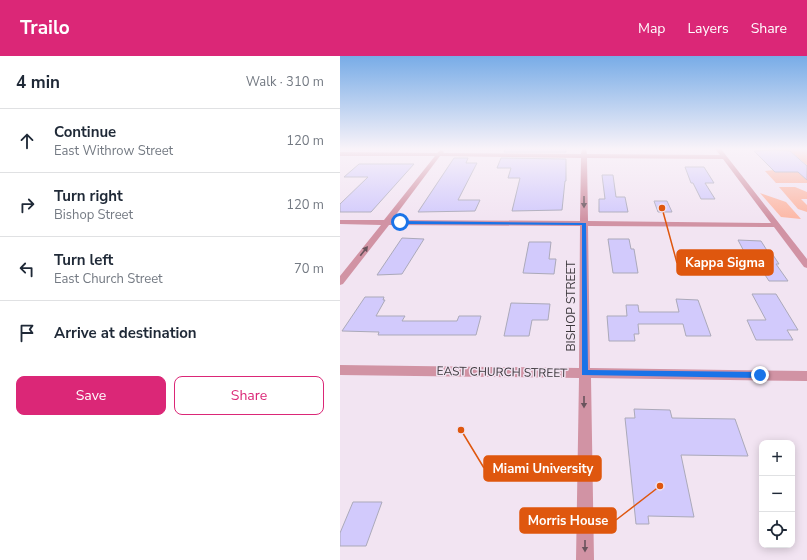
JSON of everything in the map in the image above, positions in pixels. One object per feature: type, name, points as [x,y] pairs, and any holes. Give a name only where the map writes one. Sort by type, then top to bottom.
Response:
[{"type":"street","points":[[340,282],[424,173]]},
{"type":"street","name":"BISHOP STREET","points":[[584,173],[584,560]]},
{"type":"street","points":[[736,173],[807,265]]},
{"type":"street","points":[[340,222],[776,225]]},
{"type":"street","name":"EAST CHURCH STREET","points":[[340,370],[807,376]]},
{"type":"shaded area","points":[[766,173],[799,173],[807,180],[807,183],[776,183]]},
{"type":"shaded area","points":[[779,187],[795,187],[807,192],[807,199],[801,199],[807,205],[807,212],[798,209]]},
{"type":"shaded area","points":[[760,193],[786,202],[801,219],[781,217]]},
{"type":"building","points":[[349,173],[406,173],[371,212],[340,212],[340,204],[368,177],[344,177]]},
{"type":"building","points":[[444,173],[472,173],[458,200],[480,200],[475,211],[418,212]]},
{"type":"building","points":[[510,173],[566,173],[562,210],[512,211],[520,178],[508,178]]},
{"type":"building","points":[[687,173],[707,173],[714,183],[705,183],[715,199],[701,199],[693,183],[691,183]]},
{"type":"building","points":[[799,173],[807,173],[807,180]]},
{"type":"building","points":[[602,175],[613,175],[616,197],[625,197],[628,212],[599,212],[599,199],[605,199]]},
{"type":"building","points":[[654,201],[667,201],[672,212],[658,212]]},
{"type":"building","points":[[402,238],[424,239],[402,274],[377,275]]},
{"type":"building","points":[[608,239],[629,239],[631,249],[634,249],[638,273],[613,273]]},
{"type":"building","points":[[738,240],[761,241],[768,252],[771,252],[779,264],[776,264],[788,281],[769,281],[756,261],[749,261]]},
{"type":"building","points":[[529,242],[551,242],[549,259],[556,259],[554,274],[523,273]]},
{"type":"building","points":[[752,294],[776,294],[798,330],[787,330],[793,340],[756,340],[747,320],[766,320]]},
{"type":"building","points":[[365,297],[384,297],[383,300],[385,300],[376,316],[405,316],[402,321],[457,321],[459,316],[481,316],[476,335],[378,335],[379,332],[342,331]]},
{"type":"building","points":[[676,299],[698,300],[711,336],[686,336],[683,324],[638,324],[639,334],[634,334],[635,341],[609,341],[607,316],[627,316],[626,305],[638,305],[639,312],[679,312]]},
{"type":"building","points":[[511,303],[550,304],[548,320],[532,320],[529,336],[504,336]]},
{"type":"building","points":[[634,409],[670,410],[672,418],[735,419],[748,456],[681,455],[694,517],[648,516],[649,524],[636,524],[625,418],[635,418]]},
{"type":"building","points":[[353,502],[382,502],[366,546],[340,546],[340,533]]},
{"type":"place","name":"Kappa Sigma","points":[[662,208]]},
{"type":"place","name":"Miami University","points":[[461,430]]},
{"type":"place","name":"Morris House","points":[[660,486]]},
{"type":"route","points":[[400,222],[584,224],[584,373],[760,375]]}]
